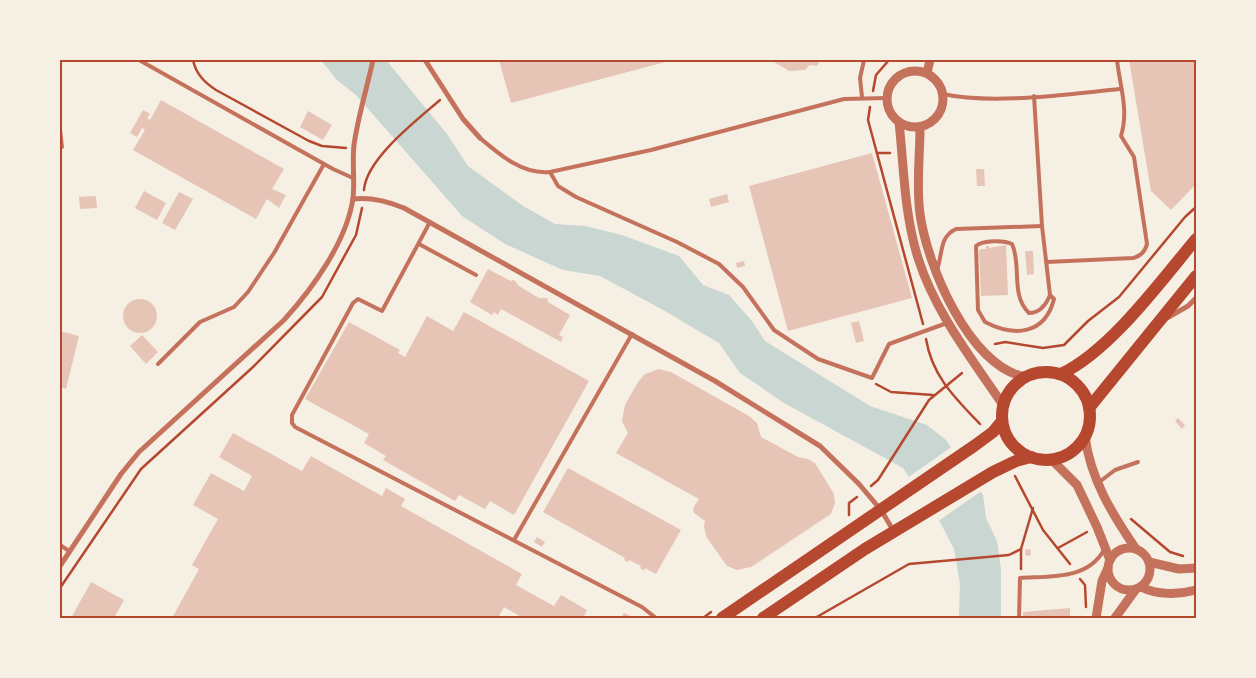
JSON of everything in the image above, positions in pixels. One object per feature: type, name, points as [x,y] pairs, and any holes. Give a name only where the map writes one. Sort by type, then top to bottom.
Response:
[{"type":"main road","points":[[1061,374],[1090,358],[1148,296],[1196,239]]},
{"type":"main road","points":[[1089,408],[1162,321],[1196,276]]},
{"type":"main road","points":[[763,618],[894,531],[926,514],[993,472],[1016,461],[1032,458],[1052,460],[1071,452],[1085,436],[1089,426],[1089,408],[1080,388],[1061,374],[1040,372],[1025,377],[1012,387],[1003,406],[1002,421],[1012,444],[1032,458]]},
{"type":"main road","points":[[722,618],[974,446],[993,432],[1002,421]]},
{"type":"street","points":[[60,566],[121,474],[139,452],[284,320],[305,297],[344,229],[353,199],[354,148],[357,127],[373,60]]},
{"type":"street","points":[[425,60],[463,119],[480,138]]},
{"type":"street","points":[[927,73],[930,60]]},
{"type":"street","points":[[918,71],[927,73],[940,86],[943,94],[940,111],[935,119],[920,127],[909,127],[892,116],[887,98],[888,89],[900,74],[918,71]]},
{"type":"street","points":[[899,122],[902,170],[910,225],[925,275],[935,300],[1003,406]]},
{"type":"street","points":[[920,127],[920,214],[926,243],[936,272],[956,310],[979,347],[1002,369],[1025,377]]},
{"type":"street","points":[[353,199],[364,198],[395,204],[715,381],[820,446],[859,484],[881,510],[894,531]]},
{"type":"street","points":[[1162,321],[1188,306],[1196,298]]},
{"type":"street","points":[[1085,436],[1092,471],[1115,518],[1136,549],[1146,555],[1149,562],[1149,576],[1115,618]]},
{"type":"street","points":[[1052,460],[1077,485],[1105,548],[1110,577],[1115,584],[1127,590],[1138,588],[1151,592],[1177,594],[1196,590]]},
{"type":"street","points":[[1096,618],[1102,581],[1109,564],[1121,549],[1136,549]]},
{"type":"street","points":[[1149,562],[1179,568],[1196,568]]},
{"type":"lane","points":[[139,60],[324,164],[353,178]]},
{"type":"lane","points":[[862,97],[860,78],[864,60]]},
{"type":"lane","points":[[1047,262],[1133,258],[1145,251],[1147,244],[1134,157],[1121,136],[1126,114],[1120,89],[1117,60]]},
{"type":"lane","points":[[943,94],[965,98],[1034,96],[1120,89]]},
{"type":"lane","points":[[1034,96],[1042,226],[1050,295],[1042,309],[1035,313],[1029,313],[1023,307],[1020,296],[1012,244],[1007,242],[982,243],[976,246],[978,310],[985,322],[1004,329],[1026,331],[1050,314],[1054,299],[1050,295]]},
{"type":"lane","points":[[480,138],[500,155],[522,167],[538,173],[550,172],[651,150],[844,99],[862,97],[887,98]]},
{"type":"lane","points":[[60,130],[62,147]]},
{"type":"lane","points":[[158,364],[200,322],[234,307],[248,292],[274,253],[324,164]]},
{"type":"lane","points":[[550,172],[558,186],[576,197],[677,242],[720,264],[743,287],[774,330],[818,359],[872,378],[889,344],[949,323]]},
{"type":"lane","points":[[430,222],[382,311],[358,299],[354,303],[292,415],[292,423],[295,427],[642,606],[656,618]]},
{"type":"lane","points":[[936,272],[941,258],[942,241],[947,233],[956,229],[1042,226]]},
{"type":"lane","points":[[419,244],[476,275]]},
{"type":"lane","points":[[514,540],[632,334]]},
{"type":"lane","points":[[1098,483],[1115,470],[1138,462]]},
{"type":"lane","points":[[60,545],[69,551]]},
{"type":"lane","points":[[1019,618],[1020,578],[1077,574],[1093,564],[1105,548]]},
{"type":"path","points":[[193,60],[198,74],[205,82],[309,141],[322,146],[354,148]]},
{"type":"path","points":[[60,588],[141,469],[253,367],[322,297],[356,235],[364,198],[365,181],[391,145],[438,102]]},
{"type":"path","points":[[995,344],[1005,342],[1043,348],[1064,345],[1088,321],[1119,297],[1185,217],[1196,207]]},
{"type":"path","points":[[878,480],[929,400],[962,373]]},
{"type":"path","points":[[872,378],[876,384],[891,392],[935,395]]},
{"type":"path","points":[[1014,475],[1042,530],[1085,585],[1086,610]]},
{"type":"path","points":[[1020,578],[1021,549],[1032,508]]},
{"type":"path","points":[[815,618],[909,564],[1009,555],[1021,549]]},
{"type":"shaded area","points":[[321,60],[386,60],[447,134],[468,166],[523,206],[555,224],[585,226],[622,235],[679,256],[703,285],[729,295],[752,321],[765,341],[870,406],[927,425],[946,440],[983,495],[986,518],[997,541],[1001,569],[1001,618],[959,618],[960,584],[954,549],[941,524],[903,468],[784,403],[740,373],[719,343],[665,311],[600,276],[563,270],[505,244],[462,216],[356,95],[337,80]]},
{"type":"pier","points":[[953,446],[983,490],[937,522],[907,478]]},
{"type":"building","points":[[499,60],[669,60],[669,61],[511,103]]},
{"type":"building","points":[[771,60],[820,60],[817,66],[810,65],[805,70],[789,71]]},
{"type":"building","points":[[1129,60],[1196,60],[1196,184],[1171,210],[1151,191]]},
{"type":"building","points":[[161,100],[284,169],[272,189],[286,195],[279,208],[267,199],[256,219],[133,150],[145,130],[142,128],[137,137],[130,133],[143,110],[150,114],[147,118],[150,120]]},
{"type":"building","points":[[308,111],[332,125],[323,140],[300,127]]},
{"type":"building","points":[[872,153],[912,298],[788,331],[749,186]]},
{"type":"building","points":[[976,169],[984,169],[985,186],[977,186]]},
{"type":"building","points":[[144,191],[166,203],[157,220],[135,208]]},
{"type":"building","points":[[179,192],[193,199],[175,230],[162,223]]},
{"type":"building","points":[[727,194],[729,202],[711,207],[709,199]]},
{"type":"building","points":[[96,196],[97,208],[80,209],[79,197]]},
{"type":"building","points":[[1006,245],[1008,295],[981,296],[979,251],[986,249],[986,246],[989,246],[989,248]]},
{"type":"building","points":[[1025,251],[1033,251],[1034,274],[1027,275]]},
{"type":"building","points":[[744,261],[745,266],[737,268],[736,263]]},
{"type":"building","points":[[488,269],[511,281],[514,280],[519,286],[539,298],[547,298],[548,302],[570,315],[559,335],[563,337],[561,342],[501,309],[498,315],[494,312],[492,315],[470,302]]},
{"type":"building","points":[[140,299],[152,304],[157,316],[152,328],[140,333],[128,328],[123,316],[128,304]]},
{"type":"building","points":[[464,312],[589,381],[514,515],[490,501],[485,509],[459,495],[455,501],[383,460],[386,456],[364,443],[369,434],[305,399],[349,322],[400,350],[398,353],[405,357],[427,316],[453,331]]},
{"type":"building","points":[[859,321],[864,341],[856,343],[851,323]]},
{"type":"building","points":[[60,331],[79,336],[66,389],[60,387]]},
{"type":"building","points":[[142,335],[158,352],[146,364],[130,346]]},
{"type":"building","points":[[659,369],[671,372],[749,416],[757,423],[761,437],[798,457],[815,463],[834,494],[835,503],[831,514],[751,567],[737,570],[727,566],[707,538],[704,527],[705,521],[694,513],[693,508],[699,499],[616,453],[628,433],[622,421],[625,405],[638,382],[645,374]]},
{"type":"building","points":[[1178,418],[1185,425],[1182,429],[1175,421]]},
{"type":"building","points":[[233,433],[302,471],[311,456],[382,496],[386,488],[405,499],[401,506],[522,574],[516,585],[554,606],[561,595],[587,610],[583,618],[523,618],[504,607],[498,618],[172,618],[199,569],[192,565],[218,519],[193,505],[211,473],[244,491],[252,476],[219,457]]},
{"type":"building","points":[[568,468],[681,530],[656,574],[645,568],[644,571],[640,568],[641,566],[629,560],[628,562],[624,560],[625,558],[543,512]]},
{"type":"building","points":[[537,537],[545,542],[542,547],[534,542]]},
{"type":"building","points":[[1026,549],[1031,550],[1030,556],[1025,555]]},
{"type":"building","points":[[91,582],[124,600],[114,618],[71,618]]},
{"type":"building","points":[[1070,608],[1070,618],[1023,618],[1023,612]]},
{"type":"building","points":[[624,613],[634,618],[621,618]]}]
